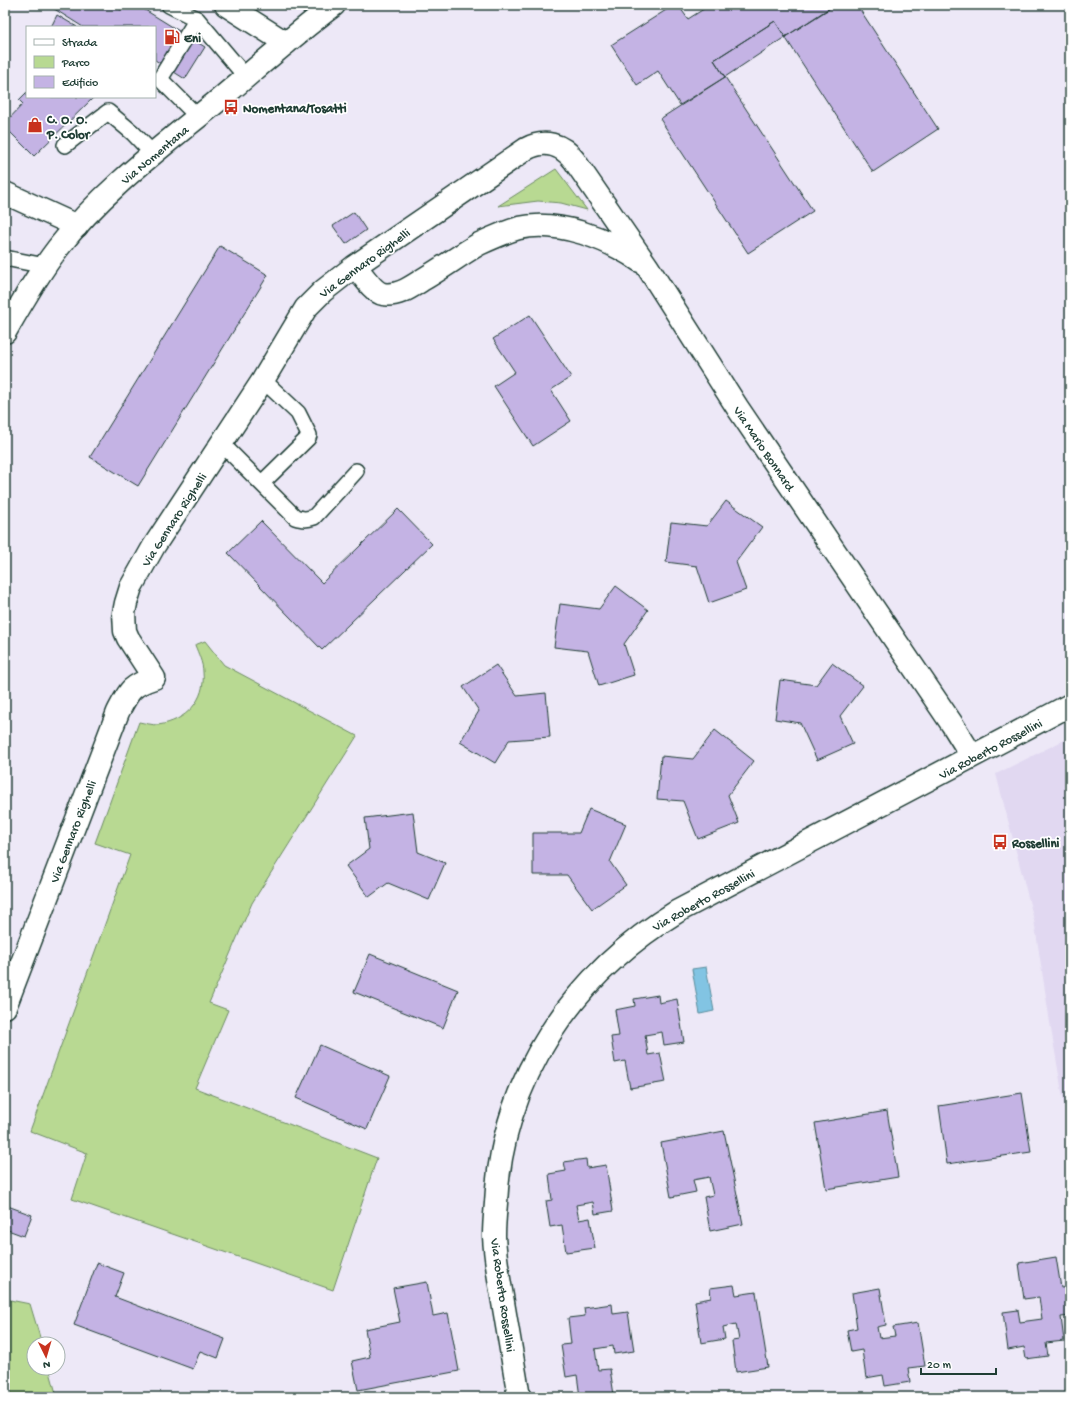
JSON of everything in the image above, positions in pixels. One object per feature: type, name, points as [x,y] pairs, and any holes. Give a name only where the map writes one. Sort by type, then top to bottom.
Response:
[{"type":"street","points":[[226,5],[286,43]]},
{"type":"street","name":"Via Nomentana","points":[[5,332],[45,266],[77,226],[104,197],[152,154],[334,5]]},
{"type":"street","name":"Via Gennaro Righelli","points":[[5,1007],[118,712],[129,690],[141,682],[154,678],[128,638],[125,631],[124,613],[132,588],[154,546],[263,380],[306,308],[323,290],[355,266],[526,149],[538,145],[552,144]]},
{"type":"street","name":"Via Mario Bonnard","points":[[552,144],[567,152],[574,160],[646,266],[737,407],[952,724],[972,756]]},
{"type":"street","points":[[5,193],[77,226]]},
{"type":"street","points":[[355,266],[375,290],[384,294],[394,294],[412,286],[477,245],[519,228],[533,227],[559,228],[588,235],[621,249],[646,266]]},
{"type":"street","name":"Via Roberto Rossellini","points":[[519,1397],[496,1259],[494,1234],[501,1155],[507,1128],[519,1093],[535,1059],[557,1023],[585,987],[606,965],[635,940],[665,918],[1070,705]]},
{"type":"lane","points":[[169,5],[197,19],[246,77]]},
{"type":"lane","points":[[197,19],[160,79],[198,117]]},
{"type":"lane","points":[[65,145],[108,112],[133,133],[152,154]]},
{"type":"lane","points":[[5,258],[45,266]]},
{"type":"lane","points":[[262,483],[308,438],[309,435],[298,413],[263,380]]},
{"type":"lane","points":[[222,444],[295,517],[302,519],[314,517],[356,471]]},
{"type":"shaded area","points":[[1070,737],[1070,1138],[1034,920],[996,774]]},
{"type":"green space","points":[[556,169],[587,210],[561,203],[538,201],[498,206]]},
{"type":"green space","points":[[205,641],[224,665],[357,736],[252,903],[209,1003],[228,1010],[195,1088],[377,1158],[333,1290],[72,1199],[87,1153],[30,1131],[130,855],[95,843],[139,722],[158,725],[168,723],[185,714],[192,708],[197,700],[201,692],[203,682],[203,669],[195,645]]},
{"type":"green space","points":[[5,1299],[30,1304],[40,1336],[26,1336],[26,1376],[51,1376],[57,1397],[5,1397]]},
{"type":"water","points":[[706,967],[714,1011],[700,1014],[692,969]]},
{"type":"building","name":"Eni","points":[[48,5],[112,5],[121,10],[124,5],[137,5],[205,47],[185,79],[156,61],[156,26],[81,26]]},
{"type":"building","points":[[674,5],[678,5],[688,19],[710,5],[826,5],[829,9],[785,37],[775,21],[714,60],[725,77],[680,105],[658,71],[637,85],[611,45]]},
{"type":"building","points":[[834,5],[857,5],[938,129],[873,172],[785,37]]},
{"type":"building","points":[[57,15],[75,26],[52,26]]},
{"type":"building","points":[[775,21],[785,37],[725,77],[714,60]]},
{"type":"building","points":[[725,77],[813,211],[748,253],[660,119]]},
{"type":"building","name":"C. O. O. P. Color","points":[[26,93],[26,98],[93,98],[34,156],[5,127],[5,123],[23,104],[19,100]]},
{"type":"building","points":[[354,212],[366,230],[346,244],[333,226]]},
{"type":"building","points":[[220,246],[268,275],[138,486],[90,457]]},
{"type":"building","points":[[530,315],[571,377],[551,390],[571,421],[533,446],[494,386],[515,372],[493,339]]},
{"type":"building","points":[[726,501],[762,527],[736,562],[746,590],[709,603],[697,566],[666,562],[671,522],[707,526]]},
{"type":"building","points":[[398,509],[432,544],[322,650],[228,553],[261,521],[322,583]]},
{"type":"building","points":[[616,586],[648,610],[624,644],[634,675],[599,686],[588,651],[554,647],[560,604],[599,609]]},
{"type":"building","points":[[832,663],[863,686],[840,716],[853,744],[817,760],[800,723],[775,719],[780,680],[816,685]]},
{"type":"building","points":[[496,665],[517,696],[546,693],[550,737],[509,740],[495,763],[460,742],[479,711],[463,687]]},
{"type":"building","points":[[715,730],[754,761],[728,795],[739,823],[698,839],[683,801],[657,799],[661,756],[693,759]]},
{"type":"building","points":[[589,809],[626,824],[610,862],[626,885],[592,909],[567,875],[533,875],[533,833],[579,833]]},
{"type":"building","points":[[413,812],[418,852],[445,863],[429,900],[388,883],[369,897],[346,866],[369,849],[365,818]]},
{"type":"building","points":[[370,954],[458,990],[443,1028],[354,992]]},
{"type":"building","points":[[658,995],[659,1003],[677,999],[684,1042],[664,1045],[662,1032],[645,1035],[648,1055],[660,1053],[666,1082],[630,1088],[625,1061],[615,1063],[611,1037],[619,1036],[615,1010],[635,1006],[634,999]]},
{"type":"building","points":[[320,1045],[390,1076],[367,1129],[296,1098]]},
{"type":"building","points":[[1022,1093],[1031,1152],[947,1164],[939,1106]]},
{"type":"building","points":[[887,1111],[898,1177],[826,1189],[815,1123]]},
{"type":"building","points":[[724,1131],[743,1224],[710,1231],[704,1197],[713,1195],[709,1177],[693,1180],[696,1192],[671,1197],[661,1143]]},
{"type":"building","points":[[586,1159],[587,1168],[606,1165],[613,1211],[595,1214],[593,1202],[576,1205],[579,1220],[590,1218],[595,1248],[566,1252],[562,1225],[550,1227],[546,1201],[552,1200],[549,1174],[566,1171],[564,1162]]},
{"type":"building","points":[[5,1205],[32,1215],[24,1236],[5,1229]]},
{"type":"building","points":[[1056,1257],[1061,1288],[1068,1287],[1070,1301],[1070,1316],[1061,1317],[1064,1341],[1046,1343],[1048,1356],[1026,1359],[1024,1347],[1008,1350],[1003,1312],[1018,1310],[1020,1322],[1042,1319],[1039,1297],[1024,1299],[1019,1263]]},
{"type":"building","points":[[97,1263],[124,1273],[115,1297],[225,1339],[218,1358],[200,1351],[193,1369],[74,1325]]},
{"type":"building","points":[[427,1282],[433,1316],[448,1313],[459,1371],[358,1390],[352,1361],[370,1357],[365,1329],[400,1322],[393,1288]]},
{"type":"building","points":[[734,1285],[736,1295],[756,1292],[768,1367],[736,1372],[732,1341],[739,1340],[736,1324],[723,1327],[725,1339],[701,1343],[695,1301],[711,1298],[710,1288]]},
{"type":"building","points":[[880,1288],[886,1325],[877,1327],[879,1338],[895,1336],[893,1327],[918,1323],[925,1366],[908,1368],[910,1382],[885,1386],[883,1375],[866,1378],[862,1350],[851,1352],[847,1330],[857,1328],[852,1293]]},
{"type":"building","points":[[612,1304],[613,1314],[628,1312],[634,1351],[614,1354],[613,1346],[595,1349],[598,1370],[610,1369],[614,1395],[601,1397],[580,1397],[577,1375],[566,1377],[561,1345],[571,1344],[568,1318],[585,1316],[584,1308]]},
{"type":"place","name":"Eni","points":[[172,37]]},
{"type":"place","name":"Nomentana/Tosatti","points":[[231,107]]},
{"type":"place","name":"C. O. O. P. Color","points":[[35,125]]},
{"type":"place","name":"Rossellini","points":[[1000,842]]}]
